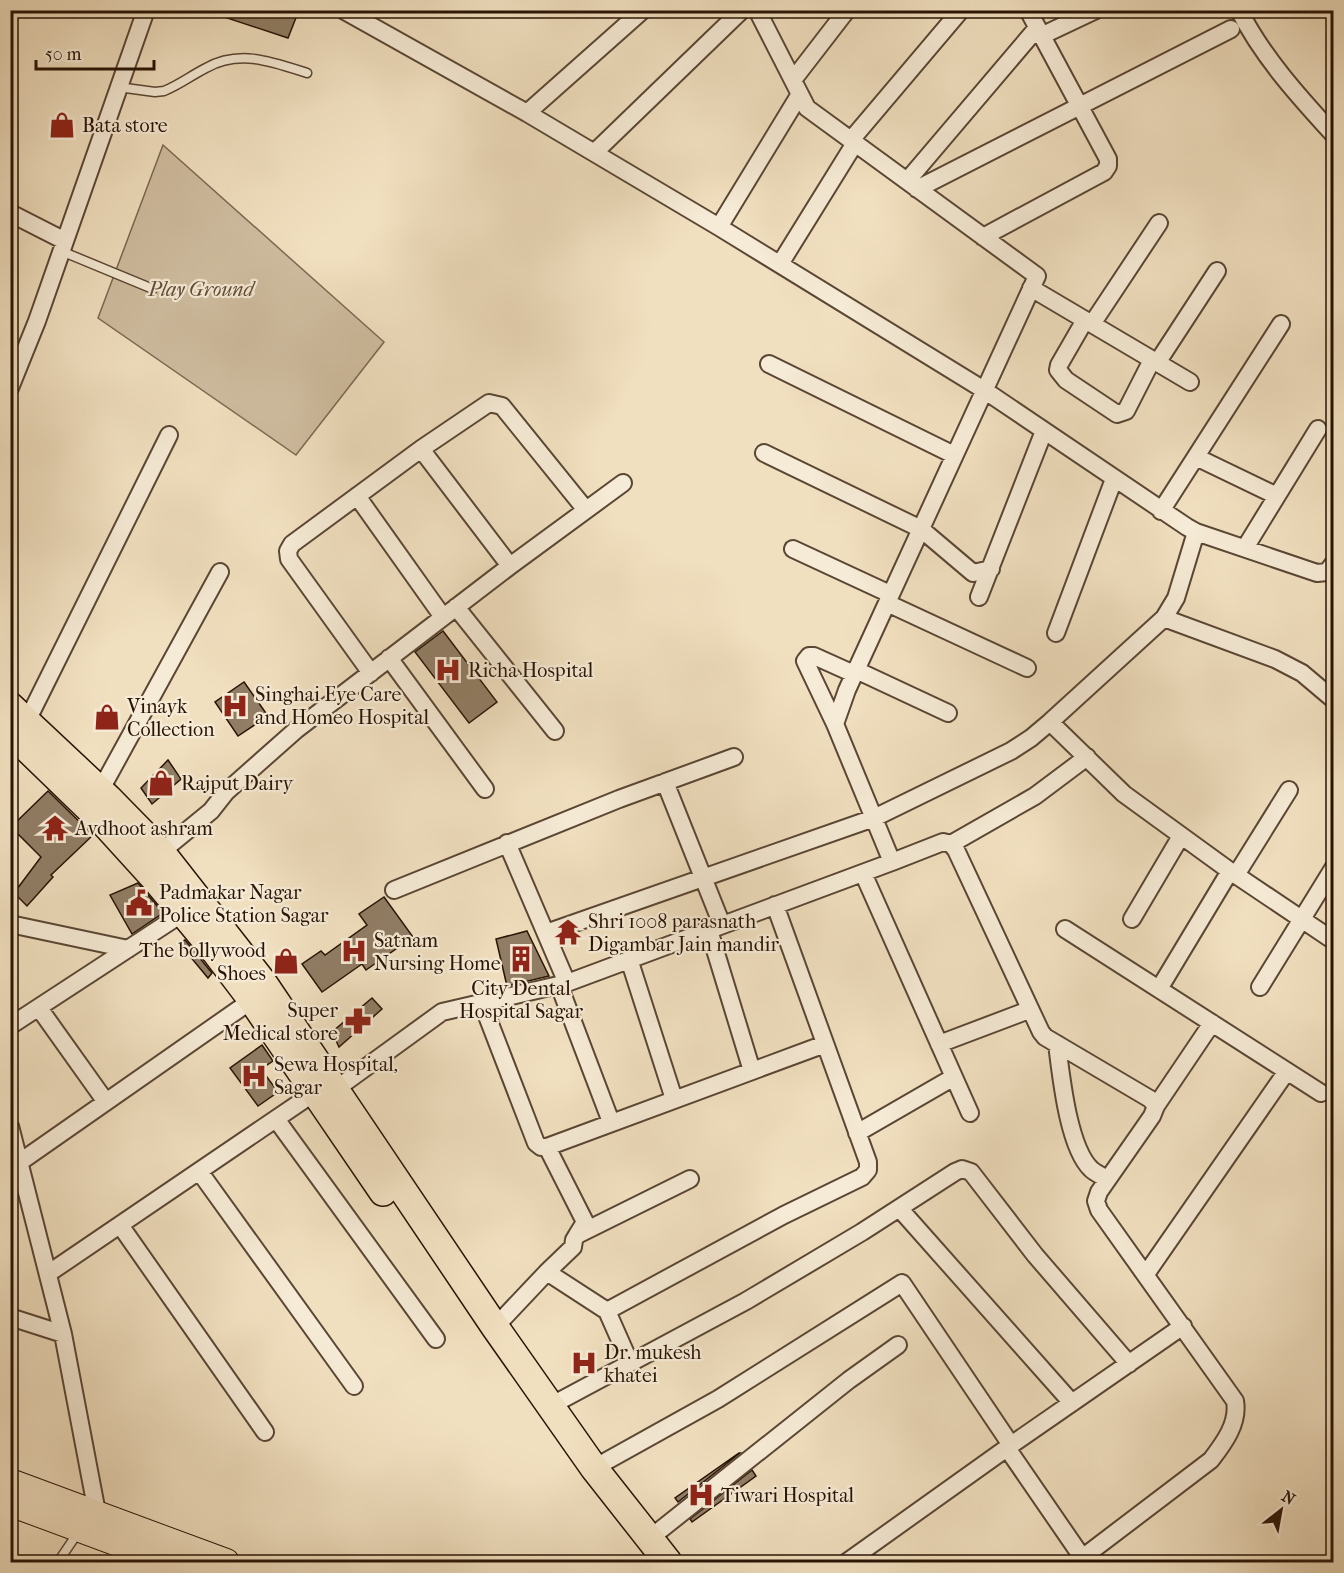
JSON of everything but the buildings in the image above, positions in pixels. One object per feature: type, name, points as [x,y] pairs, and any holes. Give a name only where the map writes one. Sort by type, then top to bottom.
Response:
[{"type":"highway","points":[[16,720],[100,791],[161,852],[262,981],[325,1091],[546,1425],[650,1551],[668,1563]]},
{"type":"highway","points":[[16,720],[183,913],[325,1091],[552,1405],[650,1551]]},
{"type":"main road","points":[[10,1482],[93,1527],[169,1563]]},
{"type":"main road","points":[[10,1503],[225,1563]]},
{"type":"street","points":[[10,388],[146,10]]},
{"type":"street","points":[[343,10],[595,152],[780,264],[984,390],[1161,511],[1196,532],[1317,573],[1327,573],[1334,564]]},
{"type":"street","points":[[527,113],[644,10]]},
{"type":"street","points":[[595,152],[742,10]]},
{"type":"street","points":[[757,10],[807,108],[1037,276],[855,672],[835,724]]},
{"type":"street","points":[[719,227],[796,87],[847,10]]},
{"type":"street","points":[[780,264],[853,142],[962,10]]},
{"type":"street","points":[[983,237],[1104,172],[1107,166],[1108,159],[1028,10]]},
{"type":"street","points":[[912,185],[1039,32],[1096,10]]},
{"type":"street","points":[[1239,10],[1252,33],[1278,69],[1334,135]]},
{"type":"street","points":[[912,185],[1078,106],[1231,29]]},
{"type":"street","points":[[10,213],[63,246]]},
{"type":"street","points":[[1159,223],[1059,365],[1058,370],[1066,380],[1117,414],[1126,411],[1155,362],[1217,271]]},
{"type":"street","points":[[1031,288],[1190,382]]},
{"type":"street","points":[[1161,511],[1281,324]]},
{"type":"street","points":[[769,364],[954,455]]},
{"type":"street","points":[[371,673],[289,559],[288,551],[292,544],[421,448],[489,403],[502,406],[586,510]]},
{"type":"street","points":[[1245,548],[1318,429]]},
{"type":"street","points":[[979,597],[1044,431]]},
{"type":"street","points":[[16,720],[169,435]]},
{"type":"street","points":[[421,448],[510,566]]},
{"type":"street","points":[[764,453],[921,529],[972,573],[991,568]]},
{"type":"street","points":[[1196,457],[1277,496]]},
{"type":"street","points":[[1056,633],[1114,479]]},
{"type":"street","points":[[161,852],[211,811],[226,792],[296,730],[510,566],[623,483]]},
{"type":"street","points":[[357,496],[450,612],[555,731]]},
{"type":"street","points":[[546,933],[874,818],[1011,751],[1050,722],[1164,618],[1176,598],[1196,532]]},
{"type":"street","points":[[792,549],[1027,668]]},
{"type":"street","points":[[100,791],[220,573]]},
{"type":"street","points":[[1164,618],[1275,659],[1302,673],[1334,700]]},
{"type":"street","points":[[892,862],[835,724],[805,661],[806,658],[814,656],[855,672],[948,714]]},
{"type":"street","points":[[389,658],[485,789]]},
{"type":"street","points":[[1050,722],[1124,794],[1233,873],[1334,940]]},
{"type":"street","points":[[394,890],[507,843],[734,757]]},
{"type":"street","points":[[951,844],[1035,796],[1087,758]]},
{"type":"street","points":[[665,782],[703,878],[752,1071]]},
{"type":"street","points":[[1159,989],[1289,790]]},
{"type":"street","points":[[1132,919],[1181,836]]},
{"type":"street","points":[[49,1273],[276,1119],[325,1091],[442,1012],[563,984],[943,842],[951,844],[956,850],[1041,1032],[1057,1044],[1150,1099],[1156,1106]]},
{"type":"street","points":[[507,843],[546,933],[611,1122]]},
{"type":"street","points":[[1260,987],[1334,867]]},
{"type":"street","points":[[863,873],[970,1113]]},
{"type":"street","points":[[607,1311],[784,1215],[862,1177],[868,1170],[868,1162],[775,905]]},
{"type":"street","points":[[10,1026],[183,913]]},
{"type":"street","points":[[10,924],[128,949]]},
{"type":"street","points":[[1065,929],[1321,1093]]},
{"type":"street","points":[[629,959],[674,1099]]},
{"type":"street","points":[[16,1156],[106,1102],[252,1000]]},
{"type":"street","points":[[482,1003],[536,1143],[541,1147],[547,1147],[825,1044]]},
{"type":"street","points":[[39,1008],[106,1102]]},
{"type":"street","points":[[939,1044],[1029,1010]]},
{"type":"street","points":[[594,1468],[718,1399],[902,1283],[1084,1561],[1090,1552],[1211,1460],[1225,1441],[1237,1411],[1235,1401],[1099,1209],[1096,1201],[1107,1179],[1152,1116],[1156,1106],[1212,1023]]},
{"type":"street","points":[[1057,1044],[1067,1115],[1083,1157],[1092,1170],[1107,1179]]},
{"type":"street","points":[[1146,1274],[1287,1071]]},
{"type":"street","points":[[857,1133],[954,1077]]},
{"type":"street","points":[[276,1119],[436,1339]]},
{"type":"street","points":[[10,1126],[63,1334],[93,1527]]},
{"type":"street","points":[[495,1327],[573,1248],[574,1240],[585,1222],[547,1147]]},
{"type":"street","points":[[552,1405],[746,1301],[962,1169],[970,1172],[1035,1255],[1128,1364]]},
{"type":"street","points":[[199,1171],[354,1386]]},
{"type":"street","points":[[577,1234],[690,1179]]},
{"type":"street","points":[[899,1208],[1072,1403]]},
{"type":"street","points":[[120,1225],[265,1432]]},
{"type":"street","points":[[547,1272],[607,1311],[630,1363]]},
{"type":"street","points":[[10,1317],[63,1334]]},
{"type":"street","points":[[847,1563],[1009,1446],[1183,1326]]},
{"type":"street","points":[[650,1551],[849,1380],[898,1346]]},
{"type":"lane","points":[[118,87],[164,91],[216,63],[246,57],[267,59],[307,73]]},
{"type":"lane","points":[[63,246],[153,289]]},
{"type":"lane","points":[[58,1563],[93,1527]]},
{"type":"green space","name":"Play Ground","points":[[163,145],[384,342],[296,455],[98,318]]},
{"type":"place","name":"Bata store","points":[[62,125]]},
{"type":"place","name":"Richa Hospital","points":[[448,670]]},
{"type":"place","name":"Singhai Eye Care and Homeo Hospital","points":[[235,706]]},
{"type":"place","name":"Vinayk Collection","points":[[107,717]]},
{"type":"place","name":"Rajput Dairy","points":[[161,783]]},
{"type":"place","name":"Avdhoot ashram","points":[[55,828]]},
{"type":"place","name":"Padmakar Nagar Police Station Sagar","points":[[139,903]]},
{"type":"place","name":"Shri 1008 parasnath Digambar Jain mandir","points":[[568,932]]},
{"type":"place","name":"Satnam Nursing Home","points":[[354,951]]},
{"type":"place","name":"City Dental Hospital Sagar","points":[[521,959]]},
{"type":"place","name":"The bollywood Shoes","points":[[286,961]]},
{"type":"place","name":"Super Medical store","points":[[358,1021]]},
{"type":"place","name":"Sewa Hospital, Sagar","points":[[254,1076]]},
{"type":"place","name":"Dr. mukesh khatei","points":[[584,1363]]},
{"type":"place","name":"Tiwari Hospital","points":[[701,1495]]}]
